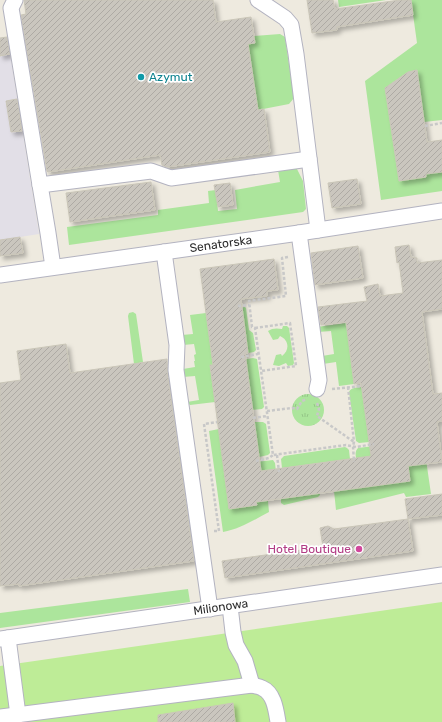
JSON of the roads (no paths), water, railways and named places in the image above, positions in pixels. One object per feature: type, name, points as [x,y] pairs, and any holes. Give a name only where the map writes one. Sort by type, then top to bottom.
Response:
[{"type":"street","points":[[15,0],[12,8],[13,20],[53,268]]},
{"type":"street","points":[[258,0],[285,18],[291,25],[318,230]]},
{"type":"street","points":[[40,185],[151,171],[171,178],[309,159]]},
{"type":"street","name":"Senatorska","points":[[0,275],[299,233],[442,211]]},
{"type":"street","points":[[299,233],[319,380],[318,395]]},
{"type":"street","points":[[164,252],[178,345],[176,370],[210,609]]},
{"type":"street","name":"Milionowa","points":[[4,639],[442,575]]},
{"type":"street","points":[[230,606],[236,645],[244,661],[252,685]]},
{"type":"street","points":[[4,639],[18,715]]},
{"type":"street","points":[[0,717],[252,685],[263,688],[270,694],[275,706],[278,722]]},
{"type":"place","name":"Azymut","points":[[141,77]]},
{"type":"place","name":"Hotel Boutique","points":[[359,549]]}]
